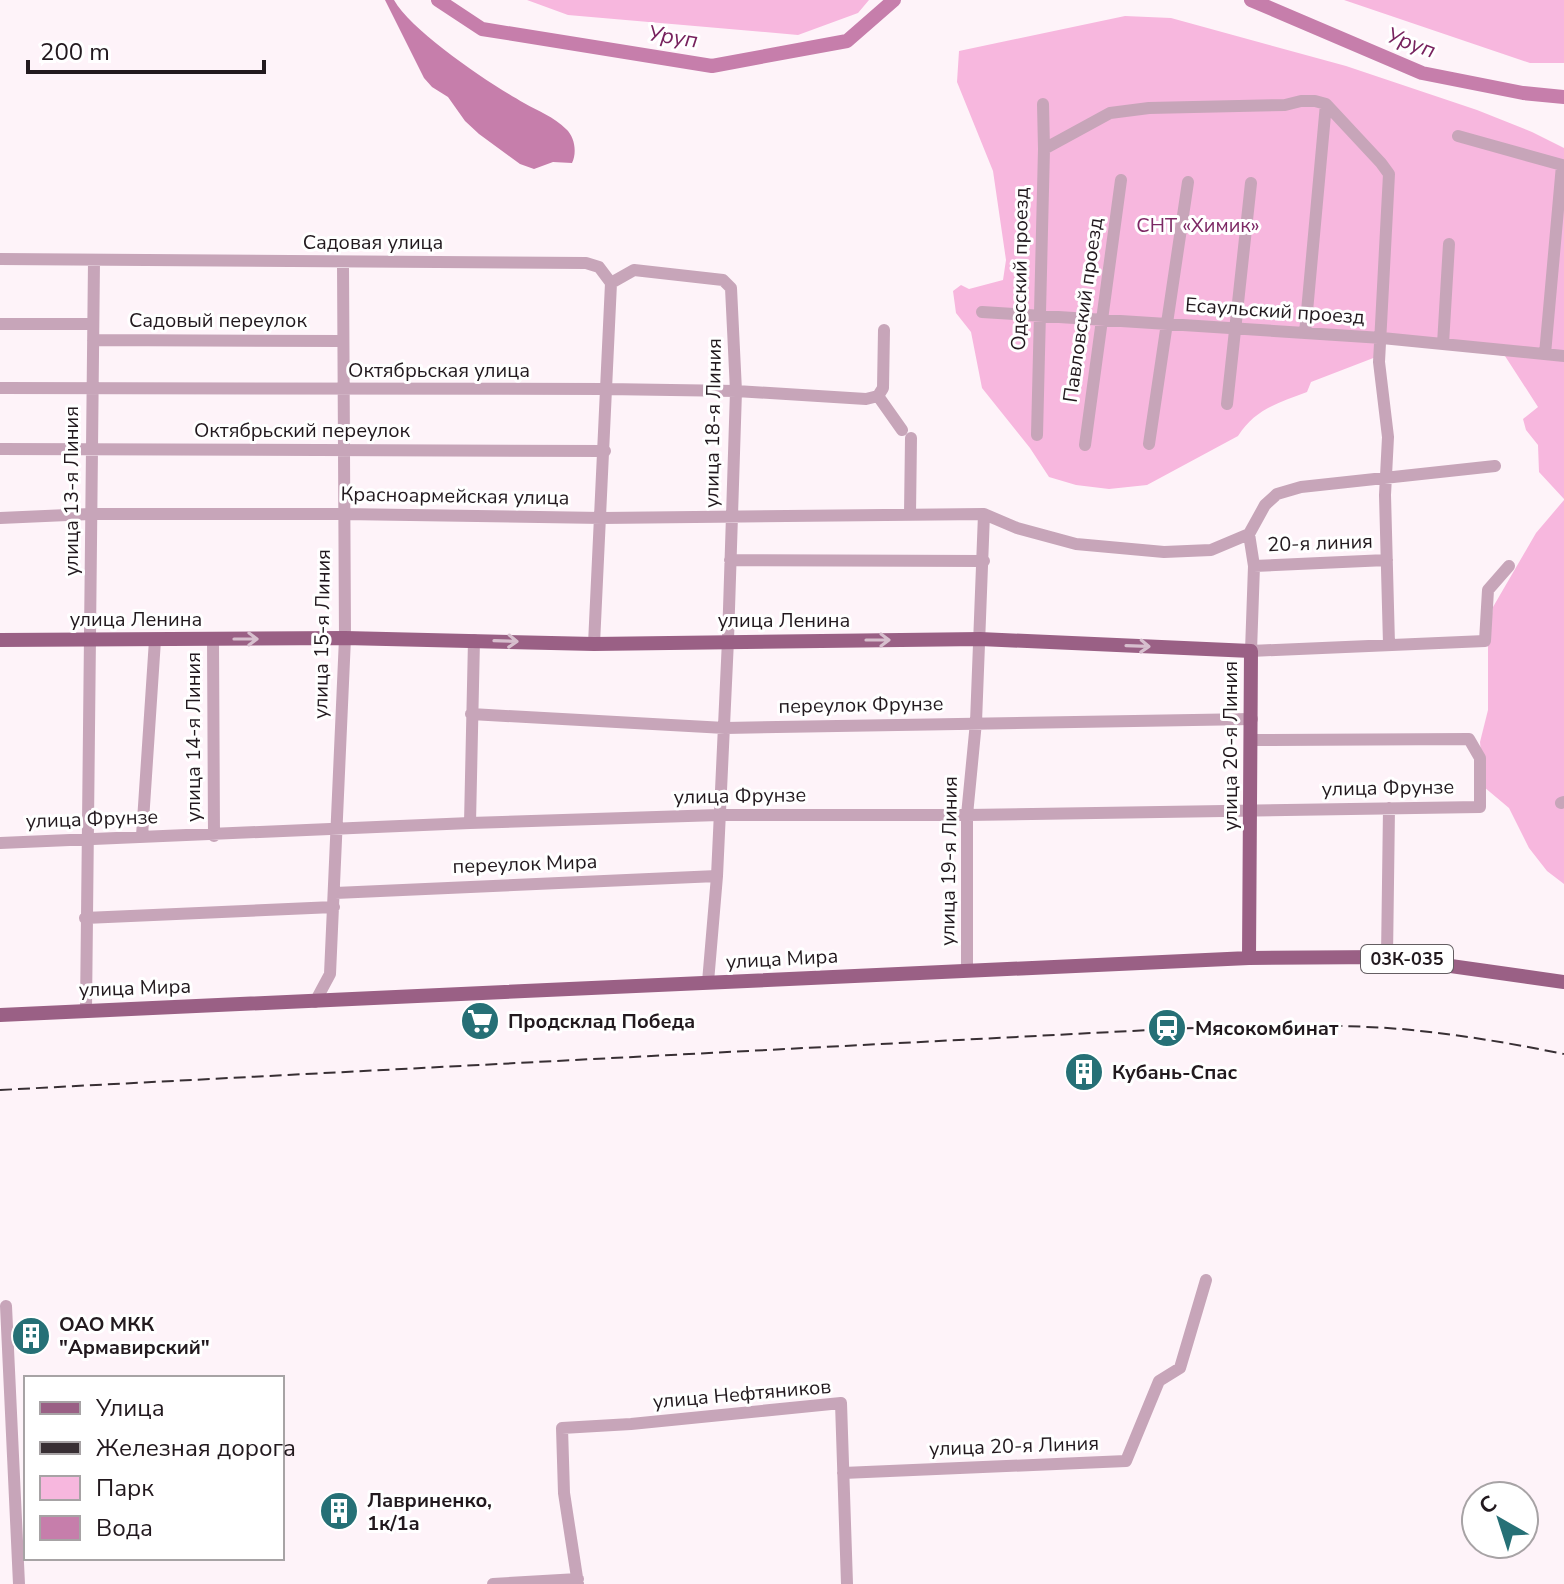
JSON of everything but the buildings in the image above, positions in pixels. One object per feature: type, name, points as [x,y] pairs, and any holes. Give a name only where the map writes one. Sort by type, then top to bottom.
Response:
[{"type":"main road","name":"улица Ленина","points":[[0,640],[345,638],[594,644],[980,639],[1251,651]]},
{"type":"main road","name":"улица 20-я Линия","points":[[1249,958],[1251,651]]},
{"type":"main road","name":"улица Мира","points":[[0,1015],[1249,958],[1387,957],[1564,982]]},
{"type":"street","points":[[1044,149],[1110,113],[1149,108],[1285,105],[1315,101],[1326,104],[1389,174],[1379,362],[1388,437],[1389,644]]},
{"type":"street","name":"Одесский проезд","points":[[1037,435],[1043,104]]},
{"type":"street","points":[[1305,333],[1326,104]]},
{"type":"street","points":[[1458,136],[1562,165],[1545,354]]},
{"type":"street","name":"Павловский проезд","points":[[1085,445],[1121,180]]},
{"type":"street","points":[[1149,444],[1188,182]]},
{"type":"street","points":[[1227,404],[1251,183]]},
{"type":"street","points":[[1443,344],[1449,244]]},
{"type":"street","name":"Садовая улица","points":[[0,259],[586,263],[599,267],[611,283]]},
{"type":"street","name":"улица 13-я Линия","points":[[86,1010],[94,261]]},
{"type":"street","name":"улица 15-я Линия","points":[[315,1002],[330,974],[345,638],[343,263]]},
{"type":"street","name":"улица 18-я Линия","points":[[611,283],[634,270],[723,280],[731,288],[734,302],[736,391],[725,728],[708,982]]},
{"type":"street","points":[[594,644],[611,283]]},
{"type":"street","name":"Есаульский проезд","points":[[982,312],[1382,338],[1564,356]]},
{"type":"street","points":[[0,324],[93,324]]},
{"type":"street","points":[[884,330],[883,388],[878,396],[906,434],[910,514]]},
{"type":"street","name":"Садовый переулок","points":[[93,340],[343,341]]},
{"type":"street","name":"Октябрьская улица","points":[[0,388],[343,391],[606,389],[736,391],[866,399],[878,396]]},
{"type":"street","name":"Октябрьский переулок","points":[[0,449],[605,451]]},
{"type":"street","points":[[1249,534],[1265,505],[1277,494],[1324,484],[1495,466]]},
{"type":"street","name":"Красноармейская улица","points":[[0,518],[90,514],[602,518],[984,514],[1017,528],[1076,544],[1164,552],[1211,550],[1249,534]]},
{"type":"street","name":"улица 19-я Линия","points":[[967,969],[967,815],[976,722],[984,514]]},
{"type":"street","name":"улица 20-я Линия","points":[[1249,534],[1254,566],[1251,651]]},
{"type":"street","points":[[730,560],[984,561]]},
{"type":"street","name":"20-я линия","points":[[1254,566],[1387,560]]},
{"type":"street","name":"улица Ленина","points":[[1251,651],[1485,641],[1488,590],[1509,566]]},
{"type":"street","name":"улица 14-я Линия","points":[[213,639],[214,836]]},
{"type":"street","points":[[142,836],[155,640]]},
{"type":"street","points":[[470,823],[474,640]]},
{"type":"street","name":"переулок Фрунзе","points":[[471,714],[725,728],[1252,719]]},
{"type":"street","name":"улица Фрунзе","points":[[0,843],[719,815],[967,815],[1480,807],[1480,758],[1469,739],[1251,740]]},
{"type":"street","points":[[1387,957],[1389,808]]},
{"type":"street","name":"переулок Мира","points":[[335,893],[717,876]]},
{"type":"street","points":[[85,918],[334,907]]},
{"type":"street","name":"улица 20-я Линия","points":[[843,1473],[1126,1461],[1159,1381],[1180,1368],[1206,1280]]},
{"type":"street","points":[[6,1306],[5,1409],[19,1584]]},
{"type":"street","name":"улица Нефтяников","points":[[578,1582],[564,1493],[562,1428],[841,1403],[847,1584]]},
{"type":"street","points":[[493,1584],[578,1582]]},
{"type":"green space","points":[[527,0],[869,0],[858,13],[798,35],[568,15]]},
{"type":"green space","points":[[1344,0],[1564,0],[1564,63],[1530,63]]},
{"type":"green space","name":"СНТ «Химик»","points":[[1125,16],[1171,18],[1346,66],[1477,110],[1564,148],[1564,499],[1539,472],[1538,445],[1526,430],[1523,419],[1538,407],[1505,356],[1382,338],[1376,357],[1311,382],[1307,392],[1260,413],[1238,436],[1147,485],[1109,489],[1076,485],[1049,477],[982,388],[971,332],[956,313],[953,291],[961,285],[969,289],[1003,280],[1006,260],[993,171],[957,82],[959,51]]},
{"type":"green space","points":[[1564,500],[1564,884],[1547,871],[1529,848],[1509,808],[1484,787],[1480,742],[1488,710],[1488,640],[1493,607],[1536,533]]},
{"type":"water","points":[[385,0],[394,0],[417,27],[473,70],[561,125],[573,141],[572,163],[553,162],[534,169],[520,164],[479,134],[448,97],[424,78]]},
{"type":"waterway","name":"Уруп","points":[[438,0],[482,29],[712,66],[847,41],[894,0]]},
{"type":"waterway","name":"Уруп","points":[[1251,0],[1422,73],[1523,93],[1564,97]]},
{"type":"railway","points":[[0,1090],[1256,1026],[1401,1029],[1483,1039],[1564,1054]]},
{"type":"place","name":"Продсклад Победа","points":[[480,1021]]},
{"type":"place","name":"Мясокомбинат","points":[[1167,1028]]},
{"type":"place","name":"Кубань-Спас","points":[[1084,1072]]},
{"type":"place","name":"ОАО МКК \"Армавирский\"","points":[[31,1336]]},
{"type":"place","name":"Лавриненко, 1к/1а","points":[[339,1511]]}]
